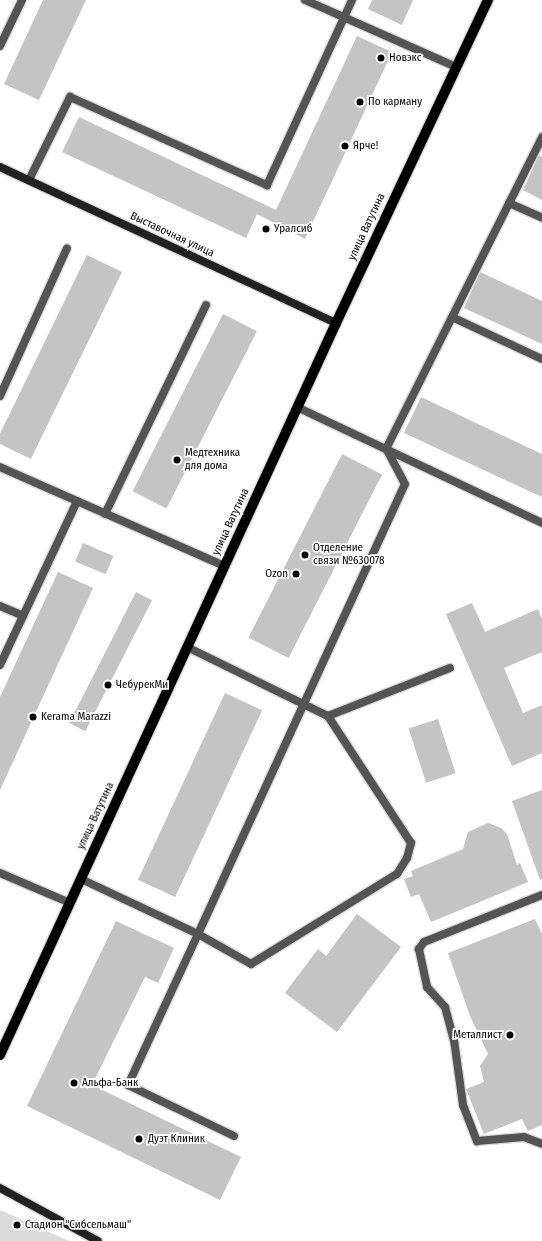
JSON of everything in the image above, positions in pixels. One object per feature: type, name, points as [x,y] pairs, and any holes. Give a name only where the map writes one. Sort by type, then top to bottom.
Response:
[{"type":"main road","name":"улица Ватутина","points":[[0,1055],[297,407],[488,0]]},
{"type":"street","name":"Выставочная улица","points":[[0,167],[336,323]]},
{"type":"street","points":[[0,1188],[98,1241]]},
{"type":"lane","points":[[0,46],[22,0]]},
{"type":"lane","points":[[306,0],[456,67]]},
{"type":"lane","points":[[29,180],[70,97],[267,186],[352,0]]},
{"type":"lane","points":[[386,449],[542,136]]},
{"type":"lane","points":[[509,203],[542,218]]},
{"type":"lane","points":[[0,396],[67,248]]},
{"type":"lane","points":[[106,514],[206,305]]},
{"type":"lane","points":[[452,316],[542,359]]},
{"type":"lane","points":[[297,407],[542,523]]},
{"type":"lane","points":[[234,1136],[128,1085],[406,484],[386,449]]},
{"type":"lane","points":[[0,467],[224,566]]},
{"type":"lane","points":[[0,665],[77,501]]},
{"type":"lane","points":[[0,606],[23,616]]},
{"type":"lane","points":[[81,879],[198,934],[251,964],[397,874],[407,858],[412,843],[328,716],[187,647]]},
{"type":"lane","points":[[328,716],[450,668]]},
{"type":"lane","points":[[0,873],[70,902]]},
{"type":"lane","points":[[542,895],[424,942],[419,949],[427,987],[445,1007],[454,1040],[463,1105],[477,1141],[524,1137],[542,1144]]},
{"type":"shaded area","name":"Стадион \"Сибсельмаш\"","points":[[0,1210],[69,1241],[0,1241]]},
{"type":"building","points":[[43,0],[86,0],[39,100],[4,84]]},
{"type":"building","points":[[372,0],[413,0],[402,25],[368,9]]},
{"type":"building","points":[[357,36],[392,52],[305,239],[257,214],[246,238],[62,152],[79,117],[276,210]]},
{"type":"building","points":[[539,155],[542,157],[542,200],[523,190]]},
{"type":"building","points":[[87,255],[122,272],[31,459],[0,444],[0,433]]},
{"type":"building","points":[[480,272],[542,301],[542,344],[464,308]]},
{"type":"building","points":[[223,314],[257,331],[167,509],[133,491]]},
{"type":"building","points":[[421,397],[542,454],[542,497],[404,433]]},
{"type":"building","points":[[342,454],[382,474],[289,658],[248,638]]},
{"type":"building","points":[[83,543],[113,556],[106,574],[75,561]]},
{"type":"building","points":[[58,572],[93,588],[0,790],[0,697]]},
{"type":"building","points":[[136,592],[152,600],[85,731],[69,723]]},
{"type":"building","points":[[472,603],[485,632],[538,609],[542,619],[542,652],[504,668],[523,713],[542,705],[542,753],[512,766],[446,614]]},
{"type":"building","points":[[225,693],[262,710],[175,897],[138,880]]},
{"type":"building","points":[[438,719],[456,773],[426,783],[409,729]]},
{"type":"building","points":[[542,790],[542,879],[540,880],[512,801]]},
{"type":"building","points":[[488,823],[501,828],[507,834],[517,865],[520,863],[528,882],[431,922],[419,894],[411,897],[404,879],[413,876],[411,871],[463,849],[468,832]]},
{"type":"building","points":[[357,914],[401,947],[337,1032],[285,993],[318,949],[326,956]]},
{"type":"building","name":"Металлист","points":[[535,919],[542,934],[542,1125],[528,1131],[522,1119],[484,1134],[466,1089],[484,1082],[480,1066],[488,1054],[470,1016],[448,953]]},
{"type":"building","points":[[116,921],[174,948],[158,983],[145,977],[92,1085],[241,1157],[220,1200],[27,1106]]},
{"type":"place","name":"Новэкс","points":[[381,58]]},
{"type":"place","name":"По карману","points":[[360,102]]},
{"type":"place","name":"Ярче!","points":[[345,146]]},
{"type":"place","name":"Уралсиб","points":[[266,229]]},
{"type":"place","name":"Медтехника для дома","points":[[177,460]]},
{"type":"place","name":"Отделение связи №630078","points":[[305,555]]},
{"type":"place","name":"Ozon","points":[[296,574]]},
{"type":"place","name":"ЧебурекМи","points":[[108,685]]},
{"type":"place","name":"Kerama Marazzi","points":[[33,717]]},
{"type":"place","name":"Металлист","points":[[510,1035]]},
{"type":"place","name":"Альфа-Банк","points":[[74,1083]]},
{"type":"place","name":"Дуэт Клиник","points":[[139,1139]]},
{"type":"place","name":"Стадион \"Сибсельмаш\"","points":[[17,1225]]}]
